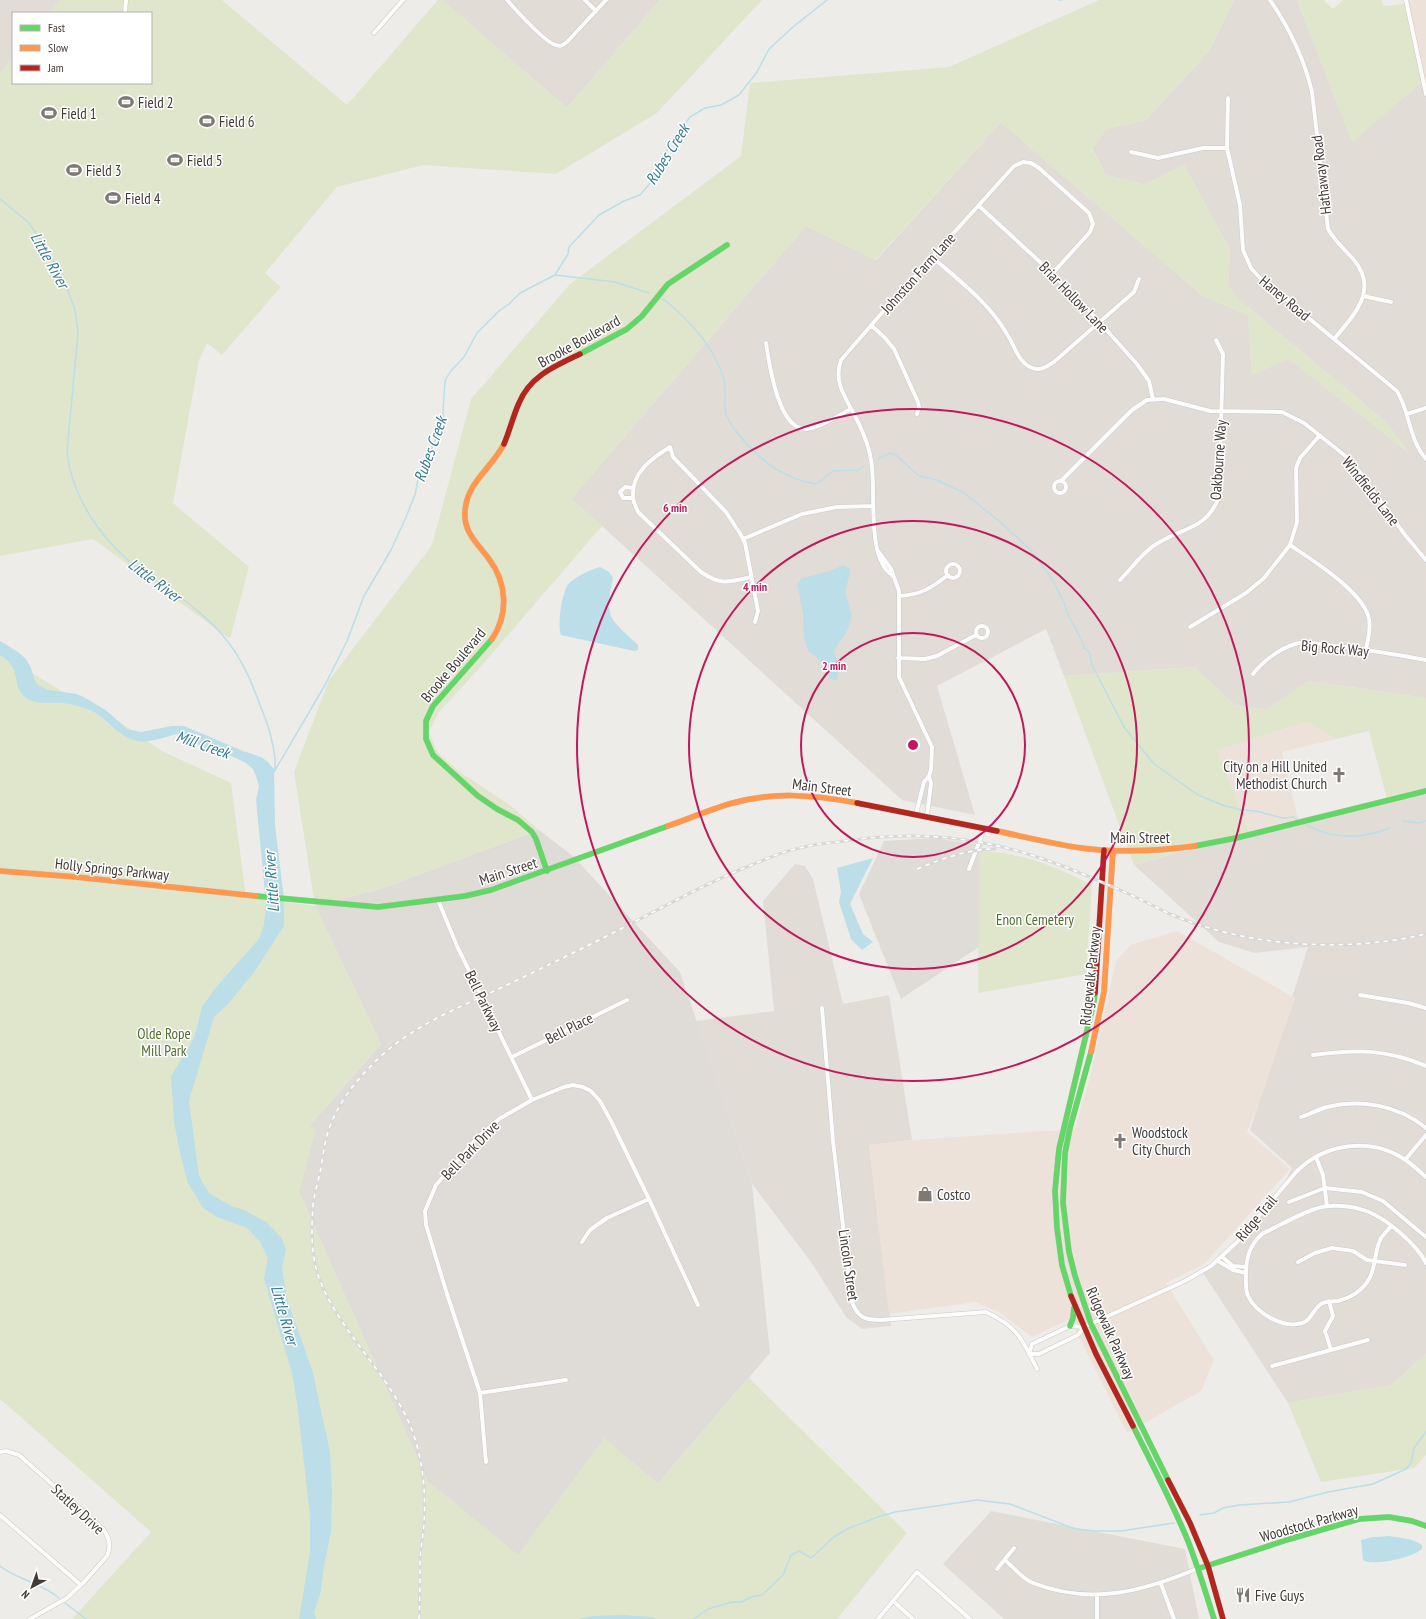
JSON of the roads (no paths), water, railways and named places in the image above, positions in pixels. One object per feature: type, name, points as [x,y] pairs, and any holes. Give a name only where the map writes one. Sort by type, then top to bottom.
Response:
[{"type":"main road","name":"Brooke Boulevard","points":[[547,871],[536,839],[532,832],[518,820],[496,809],[478,796],[433,755],[426,739],[426,721],[433,706],[493,638],[500,627],[504,613],[505,594],[501,578],[494,566],[469,535],[466,516],[466,500],[472,486],[494,461],[503,446],[519,400],[534,380],[544,372],[631,327],[668,284],[677,276],[727,245]]},
{"type":"main road","name":"Main Street","points":[[222,892],[313,902],[378,906],[438,900],[491,890],[730,804],[756,797],[779,794],[798,794],[834,798],[1071,846],[1104,850],[1165,850],[1211,844],[1426,791]]},
{"type":"main road","name":"Ridgewalk Parkway","points":[[1104,850],[1094,1001],[1064,1127],[1056,1172],[1055,1211],[1057,1234],[1062,1265],[1075,1306],[1173,1506],[1200,1568],[1214,1619]]},
{"type":"main road","name":"Ridgewalk Parkway","points":[[1113,850],[1102,1002],[1066,1149],[1062,1209],[1068,1249],[1080,1295],[1091,1324],[1187,1516],[1208,1566],[1223,1619]]},
{"type":"main road","name":"Holly Springs Parkway","points":[[0,871],[222,892]]},
{"type":"main road","points":[[1070,1326],[1075,1306]]},
{"type":"main road","name":"Woodstock Parkway","points":[[1200,1568],[1290,1539],[1359,1519],[1389,1518],[1412,1521],[1426,1526]]},
{"type":"street","points":[[125,12],[126,0]]},
{"type":"street","points":[[374,33],[403,0]]},
{"type":"street","points":[[507,0],[551,43],[556,46],[562,46],[567,42],[606,0]]},
{"type":"street","points":[[585,0],[596,10]]},
{"type":"street","name":"Hathaway Road","points":[[1270,0],[1290,30],[1308,76],[1312,92],[1328,229],[1333,238],[1354,259],[1364,279],[1363,296],[1359,309],[1334,338]]},
{"type":"street","points":[[1406,0],[1426,94]]},
{"type":"street","name":"Haney Road","points":[[1228,98],[1227,148],[1240,205],[1243,250],[1251,268],[1259,277],[1397,391],[1402,399],[1413,435],[1426,459]]},
{"type":"street","points":[[1131,152],[1158,158],[1203,148],[1227,148]]},
{"type":"street","name":"Johnston Farm Lane","points":[[928,816],[931,784],[929,776],[932,747],[901,682],[898,670],[899,591],[892,569],[878,551],[873,528],[874,480],[870,453],[861,428],[840,390],[838,367],[844,355],[870,325],[1014,166],[1023,162],[1031,163],[1057,183],[1089,213],[1093,224],[1090,232],[1052,274]]},
{"type":"street","name":"Briar Hollow Lane","points":[[979,206],[1085,306],[1144,373],[1152,388],[1153,399]]},
{"type":"street","points":[[932,257],[981,299],[998,320],[1023,362],[1036,369],[1043,369],[1055,361],[1134,292],[1139,279]]},
{"type":"street","points":[[1363,296],[1390,302]]},
{"type":"street","points":[[870,325],[889,342],[896,353],[918,402],[919,407],[917,414]]},
{"type":"street","name":"Oakbourne Way","points":[[1120,580],[1154,545],[1205,520],[1214,508],[1219,497],[1223,354],[1216,340]]},
{"type":"street","points":[[766,343],[773,386],[786,414],[795,426],[803,429],[812,428],[851,409]]},
{"type":"street","points":[[1061,480],[1132,410],[1142,403],[1153,399]]},
{"type":"street","name":"Windfields Lane","points":[[1153,399],[1164,399],[1202,410],[1221,412],[1282,412],[1304,423],[1348,458],[1359,470],[1405,535],[1426,560]]},
{"type":"street","points":[[1407,414],[1426,408]]},
{"type":"street","points":[[1190,627],[1246,593],[1264,578],[1290,545],[1297,522],[1296,468],[1300,458],[1320,435]]},
{"type":"street","points":[[751,577],[725,583],[712,579],[701,572],[638,512],[633,498],[633,488],[637,476],[645,466],[659,454],[670,447],[673,456],[726,512],[744,539],[758,611],[755,622]]},
{"type":"street","points":[[633,488],[625,487],[620,492],[623,498],[633,498]]},
{"type":"street","points":[[744,539],[802,514],[837,507],[873,506]]},
{"type":"street","points":[[1290,545],[1329,572],[1364,606],[1369,618],[1370,632],[1366,649]]},
{"type":"street","points":[[899,596],[928,590],[948,575]]},
{"type":"street","points":[[898,658],[925,659],[937,656],[976,635]]},
{"type":"street","name":"Big Rock Way","points":[[1253,674],[1261,664],[1283,649],[1296,643],[1366,649],[1426,660]]},
{"type":"street","name":"Johnston Farm Lane","points":[[916,814],[924,782],[929,776]]},
{"type":"street","points":[[969,869],[984,829]]},
{"type":"street","name":"Bell Parkway","points":[[438,900],[457,946],[532,1100]]},
{"type":"street","points":[[1360,995],[1408,1003],[1426,1008]]},
{"type":"street","name":"Bell Place","points":[[512,1057],[627,1000]]},
{"type":"street","name":"Lincoln Street","points":[[822,1008],[833,1141],[852,1302],[855,1310],[868,1320],[986,1312],[1014,1329],[1022,1339],[1037,1369]]},
{"type":"street","points":[[1313,1055],[1344,1050],[1366,1051],[1398,1056],[1426,1066]]},
{"type":"street","name":"Bell Park Drive","points":[[486,1462],[480,1393],[426,1225],[426,1211],[436,1185],[477,1138],[499,1118],[532,1100],[573,1085],[583,1087],[591,1091],[600,1101],[649,1199],[698,1305]]},
{"type":"street","points":[[1301,1117],[1337,1105],[1370,1104],[1401,1113],[1412,1118],[1426,1128]]},
{"type":"street","points":[[1405,1160],[1426,1135]]},
{"type":"street","name":"Ridge Trail","points":[[1084,1327],[1189,1279],[1218,1260],[1296,1172],[1316,1157],[1342,1147],[1363,1146],[1380,1149],[1405,1160],[1426,1177]]},
{"type":"street","points":[[1316,1157],[1322,1170],[1327,1206]]},
{"type":"street","points":[[1289,1202],[1325,1188],[1362,1192],[1383,1200],[1426,1237]]},
{"type":"street","points":[[582,1242],[590,1230],[607,1218],[649,1199]]},
{"type":"street","points":[[1390,1226],[1382,1238],[1373,1271],[1368,1281],[1360,1290],[1350,1297],[1337,1301],[1328,1301],[1316,1307],[1308,1320],[1302,1324],[1282,1323],[1270,1317],[1258,1308],[1249,1297],[1246,1287],[1246,1258],[1255,1240],[1262,1234],[1315,1208],[1327,1206],[1349,1207],[1370,1212],[1390,1226],[1406,1239],[1423,1256],[1426,1263]]},
{"type":"street","points":[[1298,1262],[1314,1253],[1332,1248],[1353,1251],[1367,1260],[1405,1265]]},
{"type":"street","points":[[1222,1257],[1234,1266],[1246,1267]]},
{"type":"street","points":[[1218,1260],[1233,1270],[1246,1273]]},
{"type":"street","points":[[1328,1301],[1333,1316],[1326,1331],[1331,1350]]},
{"type":"street","points":[[1070,1326],[1084,1327],[1078,1334],[1039,1354],[1029,1354],[1032,1344],[1070,1326]]},
{"type":"street","points":[[1272,1366],[1368,1340]]},
{"type":"street","points":[[480,1393],[566,1380]]},
{"type":"street","name":"Statley Drive","points":[[0,1452],[6,1451],[19,1455],[107,1534],[110,1545],[107,1556],[67,1598],[30,1619]]},
{"type":"street","points":[[0,1515],[81,1585]]},
{"type":"street","points":[[997,1569],[1014,1548]]},
{"type":"street","points":[[1005,1560],[1032,1582],[1066,1592],[1097,1595],[1131,1592],[1161,1584],[1200,1568]]},
{"type":"street","points":[[878,1619],[917,1572],[970,1619]]},
{"type":"street","points":[[1161,1584],[1174,1619]]},
{"type":"street","points":[[1097,1595],[1097,1619]]},
{"type":"street","points":[[893,1601],[913,1619]]},
{"type":"water","points":[[843,565],[850,569],[846,591],[851,616],[847,631],[834,652],[839,665],[837,681],[829,678],[826,670],[817,658],[808,651],[804,637],[803,613],[797,584],[802,578],[830,571]]},
{"type":"water","points":[[600,567],[609,572],[613,578],[609,603],[612,618],[638,645],[638,650],[634,651],[561,635],[560,616],[562,600],[566,587],[569,583],[580,576]]},
{"type":"water","name":"Mill Creek","points":[[0,641],[18,652],[26,659],[31,668],[35,681],[39,686],[48,690],[77,694],[107,711],[127,729],[141,732],[172,726],[184,726],[261,757],[274,769],[275,825],[284,899],[284,926],[255,971],[229,1003],[214,1017],[189,1101],[199,1176],[209,1193],[231,1206],[244,1210],[266,1222],[281,1237],[286,1250],[282,1267],[287,1299],[313,1373],[330,1452],[332,1493],[331,1532],[324,1566],[321,1591],[314,1613],[316,1619],[299,1619],[310,1552],[310,1515],[292,1373],[264,1279],[268,1258],[260,1242],[247,1228],[217,1217],[203,1208],[188,1183],[174,1122],[171,1076],[194,1038],[202,1007],[217,986],[259,939],[264,925],[266,904],[256,800],[259,786],[256,776],[253,769],[246,763],[227,754],[209,750],[177,734],[153,740],[138,741],[125,736],[98,714],[92,711],[66,703],[34,702],[26,698],[21,693],[12,666],[0,655]]},
{"type":"water","points":[[873,858],[850,904],[863,934],[873,942],[862,950],[851,939],[839,902],[841,892],[837,868]]},
{"type":"water","points":[[1389,1536],[1414,1541],[1422,1545],[1422,1549],[1411,1555],[1384,1562],[1368,1562],[1363,1560],[1361,1540],[1373,1537]]},
{"type":"water","points":[[623,1615],[651,1617],[657,1619],[579,1619],[593,1616]]},
{"type":"waterway","name":"Rubes Creek","points":[[272,772],[274,772],[325,685],[347,641],[364,596],[391,550],[415,495],[418,479],[444,420],[443,412],[445,381],[450,372],[464,357],[477,333],[520,293],[555,275],[568,254],[569,247],[599,215],[624,201],[640,195],[651,182],[666,154],[669,145],[690,117],[705,108],[721,105],[739,95],[757,72],[769,49],[793,27],[827,0]]},
{"type":"waterway","name":"Little River","points":[[0,199],[28,222],[42,241],[63,277],[75,310],[78,333],[67,451],[70,471],[85,507],[108,540],[123,555],[138,568],[172,591],[202,615],[223,635],[235,651],[250,681],[267,723],[272,740],[275,761],[274,771]]},
{"type":"waterway","points":[[555,275],[615,282],[649,293]]},
{"type":"waterway","points":[[662,299],[689,322],[708,346],[724,378],[725,411],[727,417],[739,435],[764,460],[773,467],[793,478],[816,484],[833,471],[858,470],[864,466]]},
{"type":"waterway","points":[[878,459],[890,453],[896,455],[919,476],[937,480],[964,493],[999,521],[1031,550],[1052,579],[1064,602],[1068,615],[1082,641],[1084,648],[1089,651],[1092,665],[1124,727],[1154,764],[1198,795],[1225,806],[1242,810],[1256,811],[1282,818],[1294,817],[1297,819]]},
{"type":"waterway","points":[[1403,821],[1420,823],[1426,821]]},
{"type":"waterway","points":[[1306,825],[1327,833],[1348,836],[1358,836],[1380,832],[1390,828]]},
{"type":"waterway","points":[[1200,1515],[1214,1513],[1223,1508],[1239,1505],[1289,1502],[1328,1492],[1373,1484],[1406,1469],[1411,1463],[1414,1448],[1426,1432]]},
{"type":"waterway","points":[[694,1619],[708,1609],[732,1602],[742,1602],[751,1597],[762,1595],[783,1575],[791,1555],[799,1551],[811,1558],[834,1537],[849,1528],[895,1512],[977,1500],[1010,1504],[1075,1529],[1121,1531],[1174,1523]]},
{"type":"waterway","points":[[0,1566],[14,1575],[45,1589],[59,1598]]},
{"type":"waterway","points":[[65,1603],[86,1619]]},
{"type":"railway","points":[[419,1619],[420,1558],[425,1500],[423,1476],[416,1441],[403,1410],[392,1392],[354,1339],[330,1302],[321,1283],[315,1265],[312,1235],[314,1197],[326,1140],[336,1112],[353,1086],[366,1071],[385,1053],[412,1032],[443,1015],[504,987],[695,890],[734,872],[772,856],[791,850],[817,844],[866,838],[894,836],[936,837],[974,841],[998,846],[1065,867],[1136,897],[1170,914],[1200,925],[1231,934],[1263,940],[1296,944],[1363,944],[1426,934]]},
{"type":"railway","points":[[917,869],[945,858],[985,849],[995,849]]},
{"type":"place","name":"Field 2","points":[[126,102]]},
{"type":"place","name":"Field 1","points":[[49,113]]},
{"type":"place","name":"Field 6","points":[[207,121]]},
{"type":"place","name":"Field 5","points":[[175,160]]},
{"type":"place","name":"Field 3","points":[[74,170]]},
{"type":"place","name":"Field 4","points":[[113,198]]},
{"type":"place","name":"City on a Hill United Methodist Church","points":[[1339,775]]},
{"type":"place","name":"Woodstock City Church","points":[[1120,1141]]},
{"type":"place","name":"Costco","points":[[925,1194]]},
{"type":"place","name":"Five Guys","points":[[1243,1595]]},
{"type":"park label","name":"Enon Cemetery","points":[[1035,919]]},
{"type":"park label","name":"Olde Rope Mill Park","points":[[164,1042]]}]
